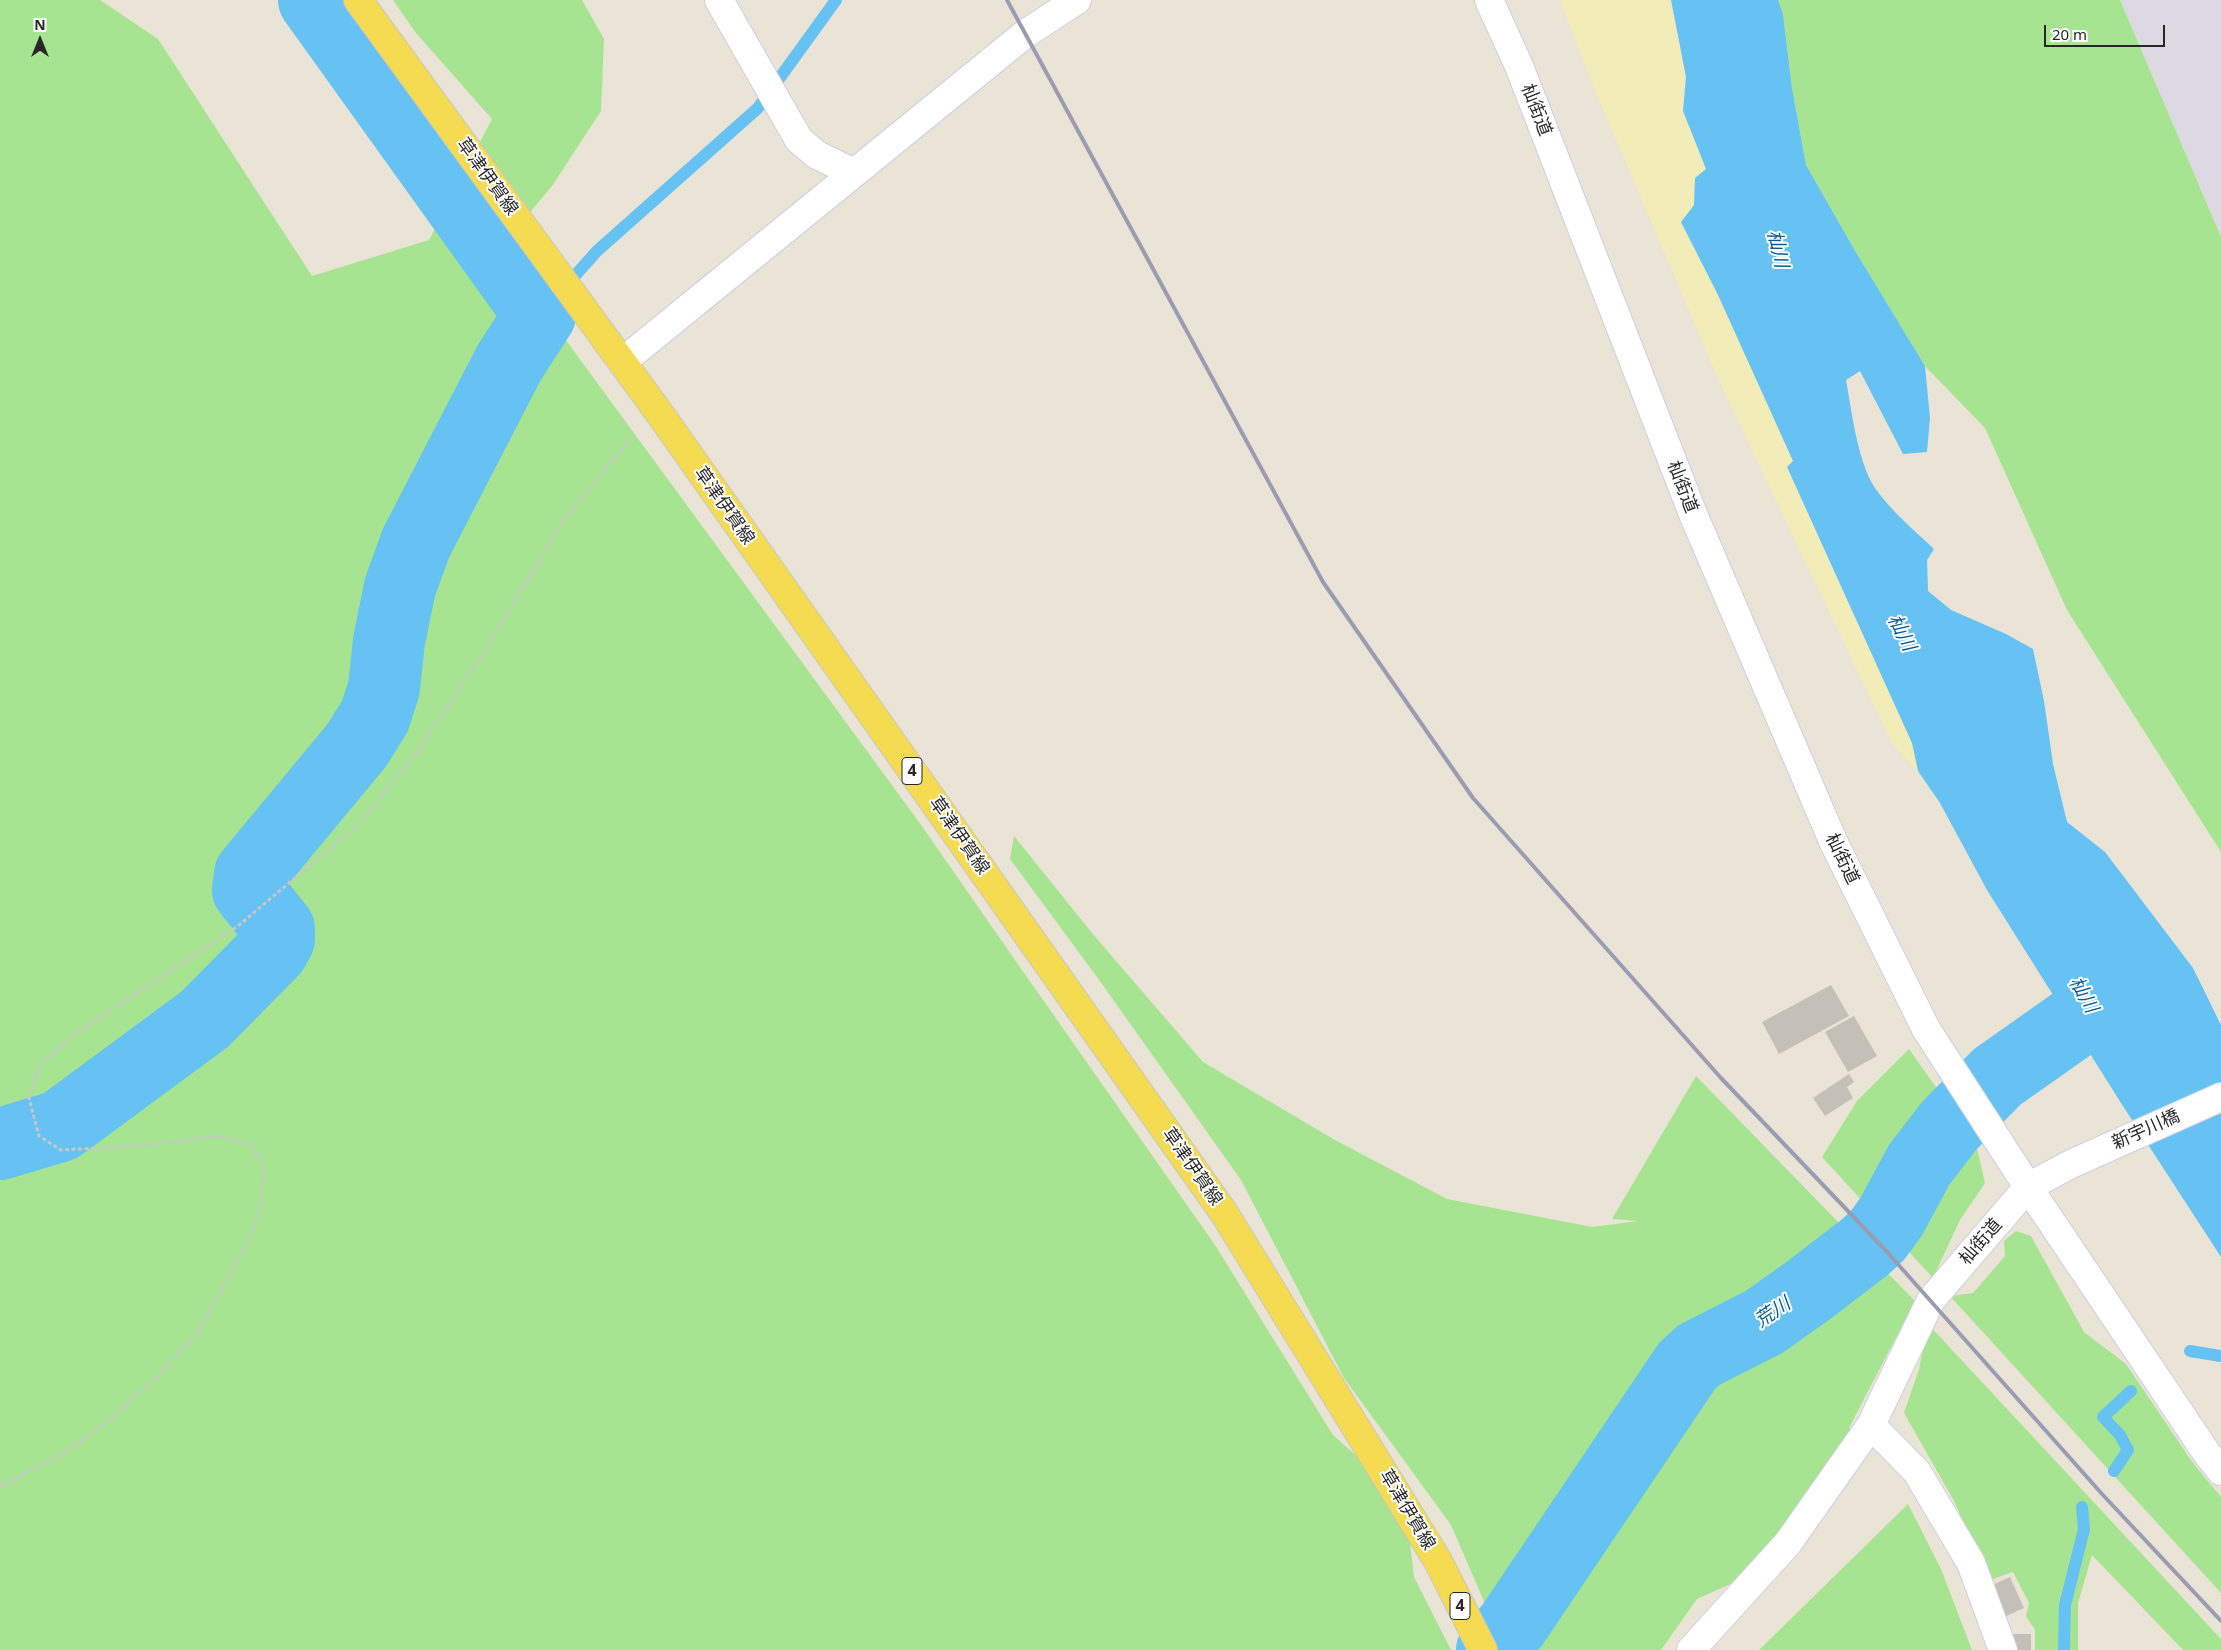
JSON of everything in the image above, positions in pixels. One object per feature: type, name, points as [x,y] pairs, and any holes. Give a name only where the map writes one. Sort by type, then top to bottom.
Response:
[{"type":"main road","name":"草津伊賀線","points":[[358,0],[660,414],[1224,1213],[1438,1561],[1483,1650]]},
{"type":"street","points":[[719,0],[799,140],[817,155],[854,173]]},
{"type":"street","points":[[622,362],[1025,34],[1077,0]]},
{"type":"street","name":"杣街道","points":[[1489,0],[1519,66],[1693,514],[1833,841],[1926,1029],[2028,1187],[1931,1300],[1871,1425],[1788,1544],[1691,1650]]},
{"type":"street","name":"新宇川橋","points":[[2028,1187],[2071,1164],[2221,1097]]},
{"type":"street","points":[[2028,1187],[2208,1455],[2221,1471]]},
{"type":"street","points":[[1871,1425],[1917,1472],[1971,1563],[2003,1650]]},
{"type":"path","points":[[0,1486],[57,1456],[104,1424],[161,1373],[201,1324],[247,1244],[261,1200],[264,1167],[251,1144],[220,1136],[138,1146],[61,1150],[39,1136],[29,1098],[39,1065],[73,1034],[238,926],[359,824],[416,753],[476,665],[563,521],[626,443],[660,414]]},
{"type":"shaded area","points":[[2120,0],[2221,0],[2221,237]]},
{"type":"green space","points":[[0,0],[100,0],[158,39],[312,276],[429,240],[492,119],[416,33],[393,0],[582,0],[604,39],[601,111],[552,186],[509,237],[557,328],[919,822],[1215,1245],[1333,1435],[1405,1499],[1414,1577],[1451,1650],[0,1650]]},
{"type":"green space","points":[[1778,0],[2120,0],[2221,237],[2221,852],[2067,610],[1985,428],[1925,366],[1806,165],[1792,88],[1783,14]]},
{"type":"green space","points":[[1014,836],[1092,933],[1203,1062],[1335,1140],[1447,1199],[1592,1227],[1638,1221],[1612,1219],[1696,1076],[1915,1301],[1849,1428],[1854,1433],[1784,1560],[1697,1599],[1661,1650],[1505,1650],[1451,1525],[1344,1378],[1241,1180],[1097,977],[1010,859]]},
{"type":"green space","points":[[1909,1049],[1976,1144],[1985,1183],[1960,1220],[1933,1278],[1822,1157],[1857,1101]]},
{"type":"green space","points":[[2016,1231],[2031,1236],[2084,1332],[2126,1364],[2193,1463],[2221,1497],[2221,1593],[1950,1296],[1973,1293],[2005,1256],[2004,1241]]},
{"type":"green space","points":[[1928,1324],[2221,1639],[2221,1650],[2183,1650],[2092,1555],[2078,1603],[2078,1650],[2035,1650],[2035,1630],[2026,1616],[2029,1603],[2013,1572],[1990,1580],[1954,1501],[1904,1413],[1919,1369]]},
{"type":"green space","points":[[1908,1504],[1941,1569],[1972,1650],[1759,1650]]},
{"type":"sand","points":[[1560,0],[1671,0],[1686,77],[1683,111],[1706,169],[1695,178],[1694,205],[1681,222],[1718,295],[1793,461],[1787,467],[1912,743],[1918,771],[1892,743],[1721,385],[1594,88]]},
{"type":"water","name":"杣川","points":[[1671,0],[1778,0],[1783,14],[1792,88],[1806,165],[1925,366],[1930,418],[1927,452],[1903,454],[1860,371],[1846,380],[1859,450],[1869,477],[1888,505],[1934,549],[1927,560],[1928,591],[1951,610],[2006,634],[2033,649],[2044,701],[2053,764],[2067,822],[2105,852],[2193,968],[2221,1025],[2221,1257],[2121,1103],[1987,890],[1940,803],[1918,771],[1912,743],[1787,467],[1793,461],[1718,295],[1681,222],[1694,205],[1695,178],[1706,169],[1683,111],[1686,77]]},
{"type":"building","points":[[1831,985],[1849,1016],[1779,1054],[1762,1022]]},
{"type":"building","points":[[1854,1016],[1877,1056],[1848,1072],[1825,1032]]},
{"type":"building","points":[[1849,1074],[1854,1082],[1847,1087],[1853,1098],[1825,1116],[1813,1098]]},
{"type":"building","points":[[2010,1577],[2024,1608],[2004,1617],[1990,1586]]},
{"type":"building","points":[[2010,1634],[2031,1634],[2031,1650],[2010,1650]]},
{"type":"waterway","points":[[0,1144],[60,1126],[205,1019],[273,950],[279,939],[279,929],[248,890],[250,874],[357,745],[375,716],[384,688],[389,641],[400,587],[416,543],[509,363],[540,315],[314,0]]},
{"type":"waterway","points":[[540,315],[597,251],[758,108],[836,0]]},
{"type":"waterway","name":"荒川","points":[[1492,1650],[1513,1624],[1687,1366],[1699,1355],[1764,1322],[1865,1247],[1877,1236],[1891,1217],[1919,1165],[1949,1126],[1997,1077],[2092,1010]]},
{"type":"waterway","points":[[2190,1351],[2221,1356]]},
{"type":"waterway","points":[[2114,1471],[2128,1450],[2120,1435],[2103,1417],[2131,1391]]},
{"type":"waterway","points":[[2064,1650],[2065,1605],[2084,1529],[2082,1507]]},
{"type":"railway","points":[[1007,0],[1323,582],[1473,798],[1721,1078],[1888,1253],[2102,1494],[2221,1621]]}]
